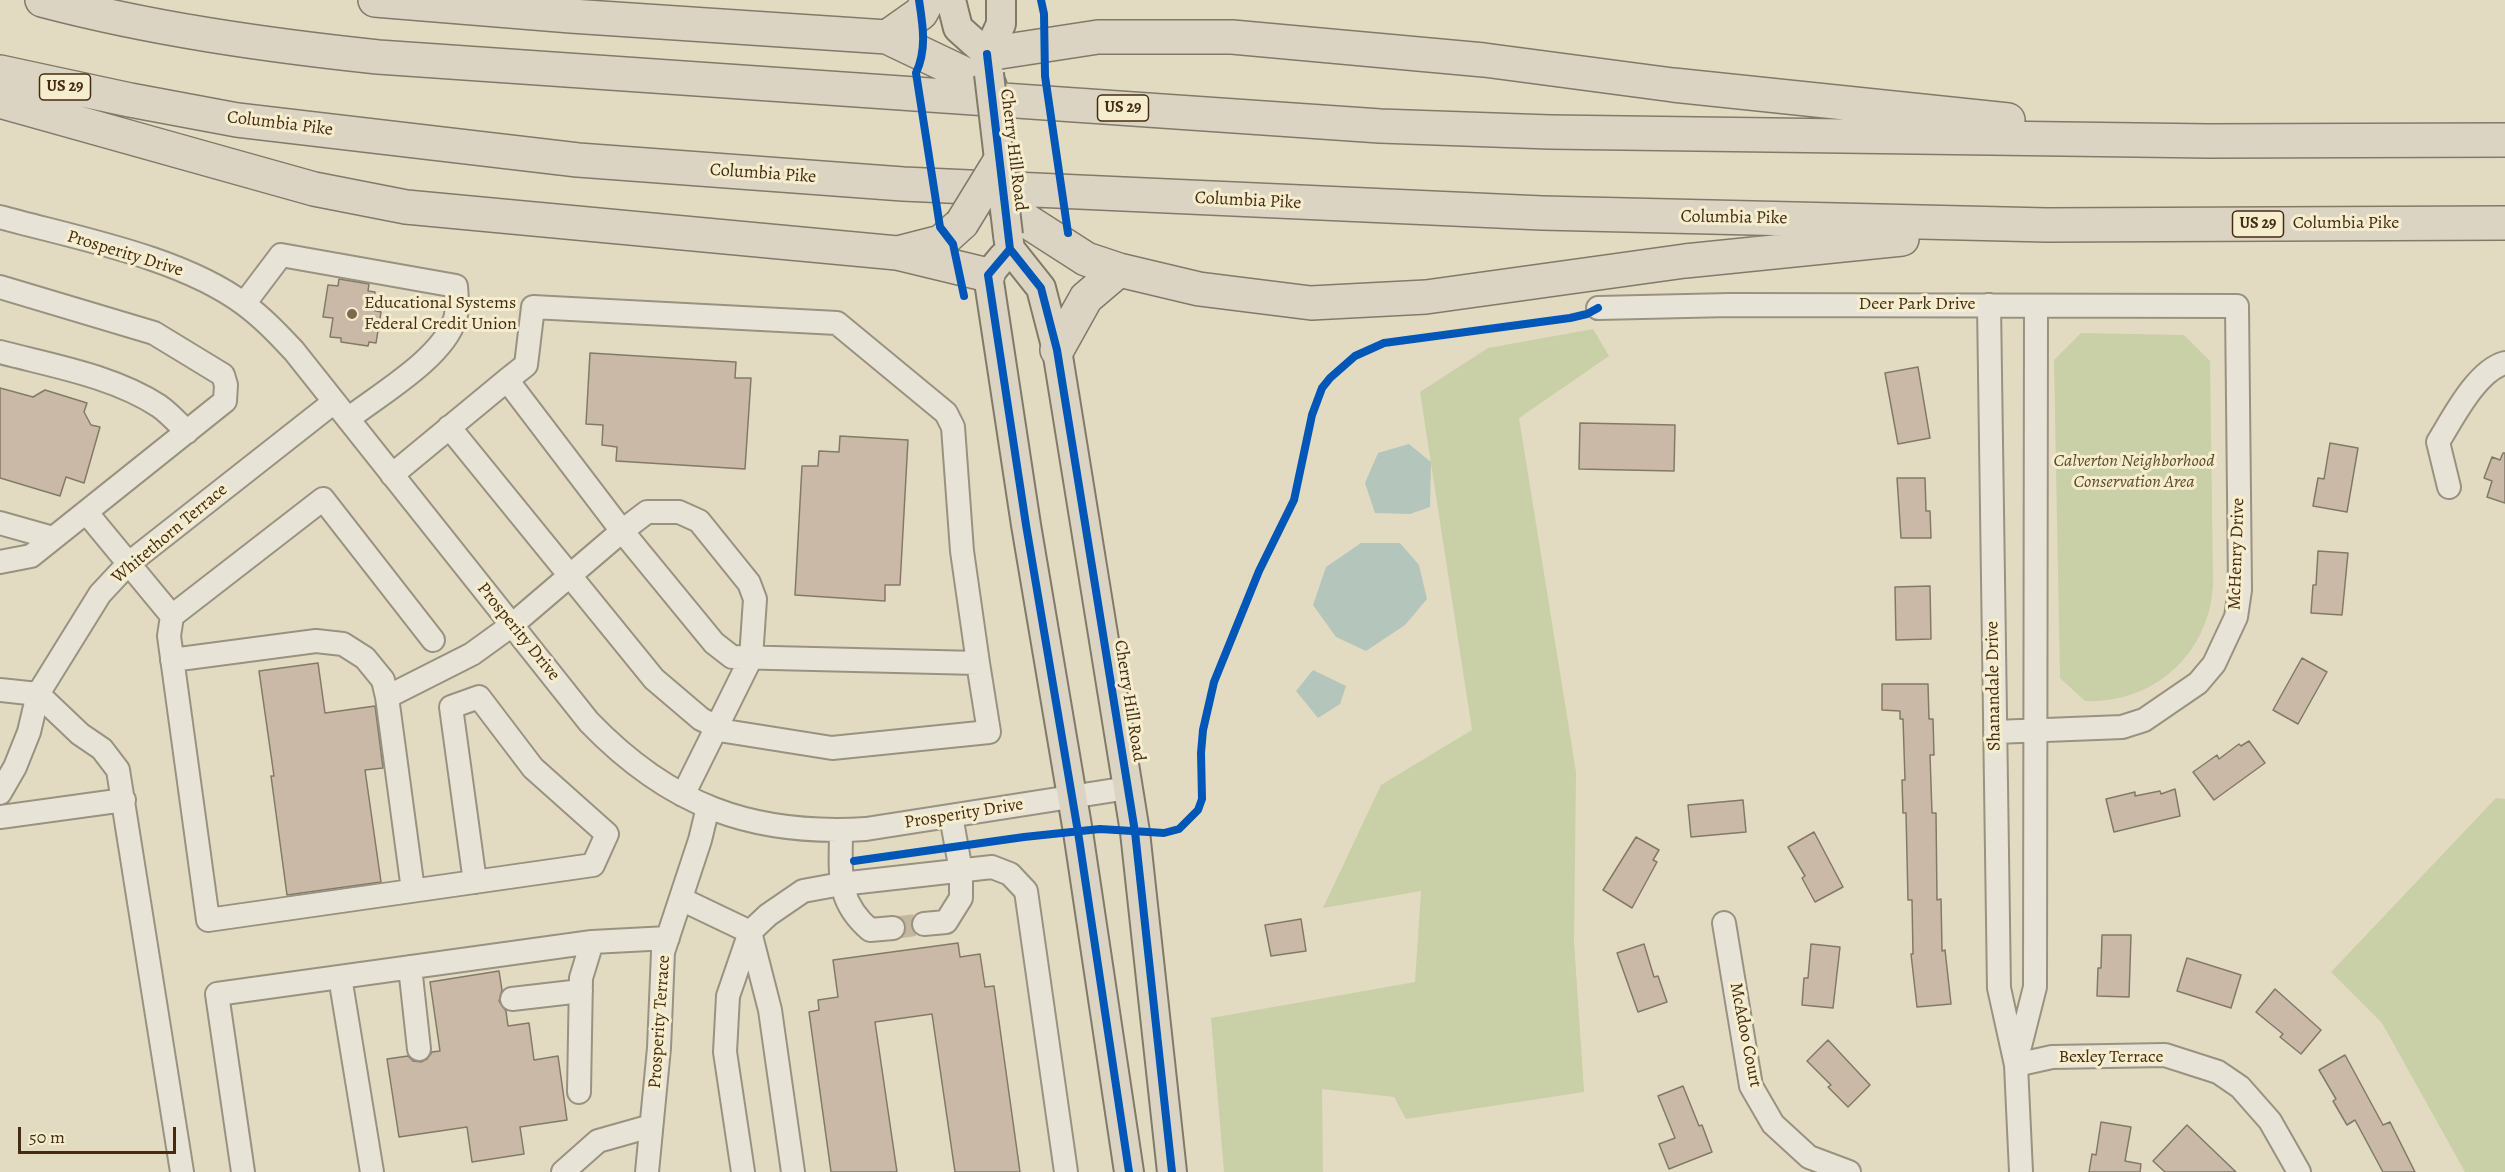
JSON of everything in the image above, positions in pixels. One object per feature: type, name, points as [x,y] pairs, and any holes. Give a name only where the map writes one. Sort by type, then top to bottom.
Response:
[{"type":"highway","name":"US 29","points":[[42,0],[130,20],[212,35],[284,47],[378,57],[1380,126],[1573,133],[2210,141],[2505,140]]},
{"type":"highway","points":[[375,0],[571,16],[887,37],[983,72],[1098,37],[1232,37],[1484,60],[1673,85],[2210,141]]},
{"type":"highway","points":[[887,37],[921,13],[928,0]]},
{"type":"highway","name":"Columbia Pike","points":[[0,72],[129,100],[237,120],[589,161],[903,184],[1542,213],[2047,225],[2505,224]]},
{"type":"highway","points":[[0,101],[314,189],[406,207],[897,253],[988,275]]},
{"type":"highway","points":[[897,253],[941,242],[962,223],[1000,161]]},
{"type":"highway","points":[[1008,230],[1052,237],[1086,259],[1119,270],[1199,289],[1311,303],[1426,297],[1685,261],[2047,225]]},
{"type":"highway","points":[[1057,350],[1086,298],[1119,270]]},
{"type":"main road","points":[[951,0],[958,28],[983,72]]},
{"type":"main road","points":[[983,72],[1000,24],[1001,0]]},
{"type":"main road","name":"Cherry Hill Road","points":[[983,72],[1000,161],[1008,230],[1041,288],[1057,350],[1128,788],[1152,965],[1172,1172]]},
{"type":"main road","points":[[1008,230],[988,275],[1129,1172]]},
{"type":"street","name":"Prosperity Drive","points":[[0,217],[157,261],[221,289],[244,304],[270,326],[294,351],[589,722],[615,749],[639,769],[682,795],[708,807],[768,825],[842,830],[951,816],[1128,788]]},
{"type":"street","name":"Whitethorn Terrace","points":[[0,793],[15,767],[29,732],[38,694],[100,594],[128,564],[340,410],[424,361],[441,346],[455,317],[456,286],[276,260],[244,304]]},
{"type":"street","points":[[0,287],[154,333],[223,375],[226,385],[225,401],[31,556],[0,562]]},
{"type":"street","name":"Deer Park Drive","points":[[1598,308],[1730,304],[2237,306]]},
{"type":"street","name":"Shanandale Drive","points":[[1989,305],[2000,988],[2016,1065],[2021,1172]]},
{"type":"street","name":"McHenry Drive","points":[[1995,732],[2122,727],[2144,720],[2198,683],[2214,664],[2236,617],[2240,590],[2237,306]]},
{"type":"street","points":[[392,475],[450,427],[507,380],[526,365],[533,307],[837,323],[946,413],[952,427],[962,551],[989,732],[832,748],[725,730],[701,719],[654,679],[450,427]]},
{"type":"street","name":"Shanandale Drive","points":[[2016,1065],[2035,987],[2036,307]]},
{"type":"street","points":[[0,352],[100,380],[140,396],[160,407],[187,432]]},
{"type":"street","points":[[2449,487],[2438,442],[2473,388],[2498,364],[2505,363]]},
{"type":"street","points":[[507,380],[622,531],[714,643],[732,657],[978,663]]},
{"type":"street","points":[[434,640],[323,499],[172,616],[169,636],[208,920],[413,890],[475,882],[593,865],[607,834],[533,768],[479,697],[451,707],[475,882]]},
{"type":"street","points":[[86,512],[172,616]]},
{"type":"street","points":[[387,697],[472,654],[512,625],[647,512],[679,512],[699,521],[749,583],[755,598],[751,658],[682,795]]},
{"type":"street","points":[[0,523],[53,538]]},
{"type":"street","points":[[172,660],[316,641],[343,644],[365,658],[383,680],[387,697],[413,890]]},
{"type":"street","points":[[0,690],[38,694],[80,734],[102,749],[118,770],[183,1172]]},
{"type":"street","points":[[0,817],[124,800]]},
{"type":"street","name":"Prosperity Terrace","points":[[647,1172],[658,1048],[663,952],[708,807]]},
{"type":"street","points":[[924,924],[946,922],[961,898],[961,871],[951,816]]},
{"type":"street","points":[[842,830],[841,884],[854,916],[870,930],[893,928]]},
{"type":"street","points":[[742,1172],[725,1052],[728,996],[750,932],[768,915],[803,891],[841,884],[992,867],[1010,874],[1026,891],[1066,1172]]},
{"type":"street","points":[[681,899],[750,932]]},
{"type":"street","name":"McAdoo Court","points":[[1724,923],[1751,1086],[1773,1124],[1809,1157],[1849,1172]]},
{"type":"street","points":[[750,932],[770,1010],[793,1172]]},
{"type":"street","points":[[243,1172],[217,994],[592,942],[668,938]]},
{"type":"street","points":[[579,1092],[581,978],[592,942]]},
{"type":"street","points":[[410,967],[420,1049]]},
{"type":"street","points":[[340,977],[372,1172]]},
{"type":"street","points":[[512,999],[581,991]]},
{"type":"street","name":"Bexley Terrace","points":[[2016,1065],[2052,1057],[2165,1055],[2218,1072],[2240,1087],[2270,1121],[2299,1172]]},
{"type":"street","points":[[563,1172],[598,1140],[651,1126]]},
{"type":"green space","points":[[1593,329],[1609,356],[1519,418],[1576,772],[1574,942],[1584,1092],[1406,1119],[1394,1097],[1322,1089],[1323,1172],[1224,1172],[1211,1018],[1415,982],[1421,891],[1323,908],[1381,785],[1472,730],[1420,392],[1488,348]]},
{"type":"green space","name":"Calverton Neighborhood Conservation Area","points":[[2081,333],[2184,335],[2210,361],[2213,584],[2209,609],[2201,632],[2189,652],[2174,670],[2134,694],[2110,700],[2085,701],[2060,678],[2054,360]]},
{"type":"green space","points":[[2496,798],[2505,799],[2505,1172],[2465,1172],[2382,1023],[2331,972]]},
{"type":"shaded area","points":[[1409,444],[1431,462],[1430,507],[1410,514],[1375,513],[1365,483],[1378,453]]},
{"type":"shaded area","points":[[1361,543],[1400,543],[1419,565],[1427,599],[1405,625],[1366,651],[1336,637],[1313,605],[1326,567]]},
{"type":"shaded area","points":[[1313,670],[1346,686],[1340,704],[1318,718],[1296,691]]},
{"type":"building","name":"Educational Systems Federal Credit Union","points":[[339,279],[369,284],[368,291],[375,292],[372,310],[381,312],[376,343],[369,342],[368,346],[341,342],[341,338],[330,337],[333,318],[323,317],[328,285],[338,286]]},
{"type":"building","points":[[590,353],[736,362],[735,378],[751,378],[745,469],[616,461],[617,447],[602,445],[603,425],[586,424]]},
{"type":"building","points":[[1918,367],[1930,438],[1898,444],[1885,373]]},
{"type":"building","points":[[0,388],[33,397],[45,390],[87,403],[84,412],[91,425],[100,427],[84,483],[66,477],[60,496],[0,478]]},
{"type":"building","points":[[1580,423],[1675,425],[1674,471],[1579,469]]},
{"type":"building","points":[[840,436],[908,440],[900,585],[885,585],[885,601],[795,595],[802,466],[818,466],[819,451],[839,452]]},
{"type":"building","points":[[2330,443],[2358,448],[2347,512],[2313,506],[2318,478],[2324,479]]},
{"type":"building","points":[[2505,453],[2505,503],[2487,497],[2492,481],[2484,478],[2492,457],[2500,460]]},
{"type":"building","points":[[1897,478],[1925,478],[1926,511],[1930,511],[1931,538],[1901,538]]},
{"type":"building","points":[[2318,551],[2348,553],[2342,615],[2311,613],[2313,585],[2316,585]]},
{"type":"building","points":[[1930,586],[1931,639],[1896,640],[1895,587]]},
{"type":"building","points":[[2302,658],[2327,672],[2298,724],[2273,710]]},
{"type":"building","points":[[318,663],[325,713],[375,706],[383,768],[365,770],[381,882],[287,895],[271,776],[274,776],[259,671]]},
{"type":"building","points":[[1882,684],[1928,684],[1929,719],[1933,719],[1934,755],[1930,755],[1932,813],[1936,813],[1937,900],[1941,899],[1942,951],[1945,950],[1951,1004],[1917,1007],[1911,954],[1913,954],[1912,900],[1908,900],[1906,813],[1903,813],[1902,780],[1905,780],[1903,719],[1900,719],[1900,711],[1882,710]]},
{"type":"building","points":[[2249,741],[2265,763],[2214,800],[2193,772],[2217,755],[2219,759],[2239,744],[2241,746]]},
{"type":"building","points":[[2175,789],[2180,816],[2114,832],[2106,799],[2135,792],[2135,796],[2160,791],[2161,794]]},
{"type":"building","points":[[1743,800],[1746,832],[1691,837],[1688,805]]},
{"type":"building","points":[[1814,832],[1843,887],[1815,902],[1802,878],[1805,876],[1788,847]]},
{"type":"building","points":[[1636,837],[1659,850],[1653,860],[1657,862],[1632,908],[1603,890]]},
{"type":"building","points":[[1301,919],[1306,951],[1271,956],[1265,925]]},
{"type":"building","points":[[2102,935],[2131,935],[2129,997],[2097,996]]},
{"type":"building","points":[[958,943],[960,957],[980,954],[985,987],[994,986],[1020,1172],[955,1172],[932,1014],[875,1022],[897,1172],[831,1172],[809,1012],[819,1010],[818,1000],[838,997],[833,960]]},
{"type":"building","points":[[1644,944],[1654,977],[1658,976],[1667,1002],[1638,1012],[1617,953]]},
{"type":"building","points":[[1811,944],[1840,947],[1833,1008],[1802,1005],[1804,978],[1808,978]]},
{"type":"building","points":[[2187,958],[2241,975],[2231,1008],[2177,991]]},
{"type":"building","points":[[499,971],[502,990],[499,1001],[506,1011],[508,1026],[529,1023],[534,1060],[558,1056],[567,1120],[520,1127],[524,1154],[472,1162],[467,1127],[399,1137],[387,1059],[408,1056],[413,1061],[421,1062],[427,1059],[432,1052],[440,1051],[430,982]]},
{"type":"building","points":[[2275,989],[2321,1030],[2301,1054],[2280,1037],[2283,1034],[2256,1012]]},
{"type":"building","points":[[1828,1040],[1870,1085],[1848,1107],[1828,1087],[1831,1085],[1807,1061]]},
{"type":"building","points":[[2345,1055],[2383,1125],[2390,1122],[2415,1172],[2383,1172],[2355,1120],[2347,1125],[2333,1101],[2336,1099],[2319,1070]]},
{"type":"building","points":[[1683,1086],[1712,1152],[1669,1169],[1659,1144],[1675,1138],[1658,1096]]},
{"type":"building","points":[[2101,1122],[2131,1127],[2125,1161],[2141,1164],[2140,1172],[2089,1172],[2092,1154],[2096,1155]]},
{"type":"building","points":[[2187,1125],[2236,1172],[2165,1172],[2153,1161]]},
{"type":"tunnel","points":[[893,928],[924,924]]},
{"type":"cycle path","points":[[919,0],[923,46],[916,73],[940,227],[953,244],[964,296]]},
{"type":"cycle path","points":[[1041,0],[1044,14],[1045,76],[1068,233]]},
{"type":"cycle path","points":[[987,54],[1010,249],[1041,288],[1057,350],[1135,832],[1172,1172]]},
{"type":"cycle path","points":[[1010,249],[988,275],[1026,525],[1078,832],[1129,1172]]},
{"type":"cycle path","points":[[854,861],[1024,837],[1100,829],[1164,833],[1179,829],[1198,810],[1202,799],[1203,730],[1214,682],[1259,571],[1294,500],[1312,415],[1322,388],[1330,378],[1355,356],[1384,343],[1570,318],[1587,314],[1598,308]]},
{"type":"place","name":"Educational Systems Federal Credit Union","points":[[352,314]]}]
